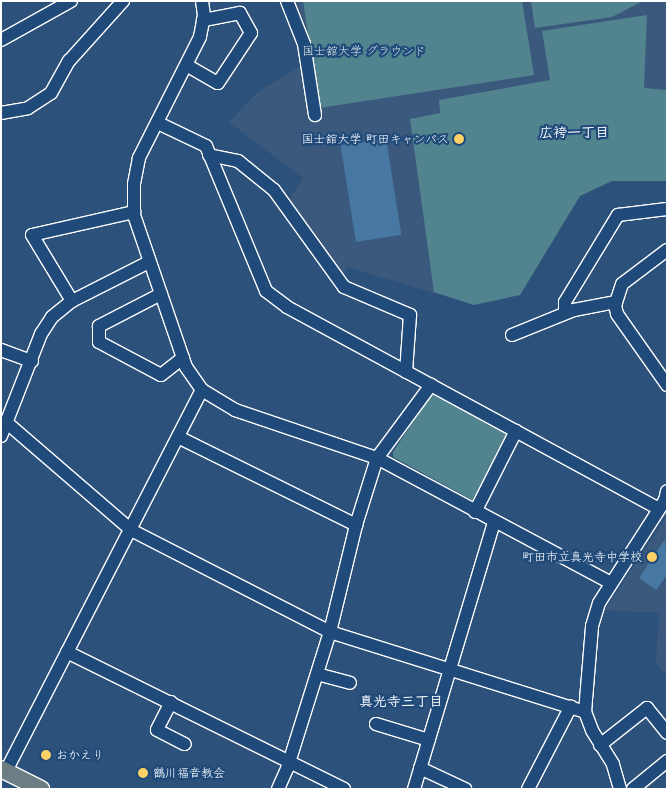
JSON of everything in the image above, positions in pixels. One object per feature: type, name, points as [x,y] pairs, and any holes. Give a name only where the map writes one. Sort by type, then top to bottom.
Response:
[{"type":"main road","points":[[4,770],[41,789]]},
{"type":"street","points":[[1,40],[71,1]]},
{"type":"street","points":[[1,113],[28,108],[51,93],[69,61],[123,1]]},
{"type":"street","points":[[202,1],[203,20],[200,37],[188,66],[140,158],[134,184],[134,212],[149,262],[184,358],[202,390],[235,410],[377,458],[611,583]]},
{"type":"street","points":[[287,1],[304,44],[315,115]]},
{"type":"street","points":[[188,66],[218,83],[251,33],[240,13],[203,20]]},
{"type":"street","points":[[158,123],[206,146],[266,291],[287,307],[659,509]]},
{"type":"street","points":[[210,154],[238,162],[274,190],[344,287],[410,315],[406,372]]},
{"type":"street","points":[[565,314],[565,302],[618,215],[667,209]]},
{"type":"street","points":[[72,302],[32,235],[134,212]]},
{"type":"street","points":[[667,250],[622,284],[616,302],[617,314],[662,368],[667,386]]},
{"type":"street","points":[[1,436],[32,361],[40,334],[52,317],[72,302],[149,262]]},
{"type":"street","points":[[161,294],[99,326],[99,342],[161,375],[184,358]]},
{"type":"street","points":[[512,335],[565,314],[616,302]]},
{"type":"street","points":[[1,350],[32,361]]},
{"type":"street","points":[[278,789],[290,760],[330,632],[356,525],[377,458],[431,385]]},
{"type":"street","points":[[4,770],[68,652],[202,390]]},
{"type":"street","points":[[6,422],[130,530],[330,632],[450,668],[585,712]]},
{"type":"street","points":[[475,512],[516,431]]},
{"type":"street","points":[[178,437],[356,525]]},
{"type":"street","points":[[620,789],[613,764],[600,745],[585,712],[592,626],[599,603],[659,509],[667,492]]},
{"type":"street","points":[[414,789],[494,522]]},
{"type":"street","points":[[68,652],[290,760],[344,789]]},
{"type":"street","points":[[317,674],[350,683]]},
{"type":"street","points":[[171,702],[157,730],[184,744]]},
{"type":"street","points":[[528,789],[571,706]]},
{"type":"street","points":[[600,745],[647,708],[667,733]]},
{"type":"street","points":[[376,724],[429,740]]},
{"type":"street","points":[[633,789],[667,761]]},
{"type":"street","points":[[420,768],[465,789]]},
{"type":"shaded area","name":"国士舘大学 町田キャンパス","points":[[279,1],[667,1],[667,155],[661,180],[612,181],[580,196],[520,295],[474,305],[347,267],[342,278],[288,202],[303,178],[229,122],[259,91],[301,66],[298,43]]},
{"type":"shaded area","points":[[386,138],[401,235],[356,242],[341,145]]},
{"type":"shaded area","name":"町田市立真光寺中学校","points":[[667,515],[667,676],[656,663],[659,613],[605,610]]},
{"type":"shaded area","points":[[665,539],[667,575],[656,590],[639,578]]},
{"type":"green space","name":"国士舘大学 グラウンド","points":[[303,1],[522,1],[534,75],[319,108]]},
{"type":"green space","points":[[531,1],[643,1],[612,17],[535,28]]},
{"type":"green space","points":[[647,15],[644,88],[667,90],[667,181],[612,181],[580,196],[520,295],[474,305],[434,292],[410,119],[440,113],[439,100],[550,80],[542,31]]},
{"type":"green space","points":[[437,394],[512,433],[476,502],[393,457],[393,452],[430,396]]},
{"type":"place","name":"国士舘大学 町田キャンパス","points":[[459,139]]},
{"type":"place","name":"町田市立真光寺中学校","points":[[652,557]]},
{"type":"place","name":"おかえり","points":[[46,755]]},
{"type":"place","name":"鶴川福音教会","points":[[143,773]]},
{"type":"district","name":"広袴一丁目","points":[[574,132]]},
{"type":"district","name":"真光寺三丁目","points":[[401,701]]}]
